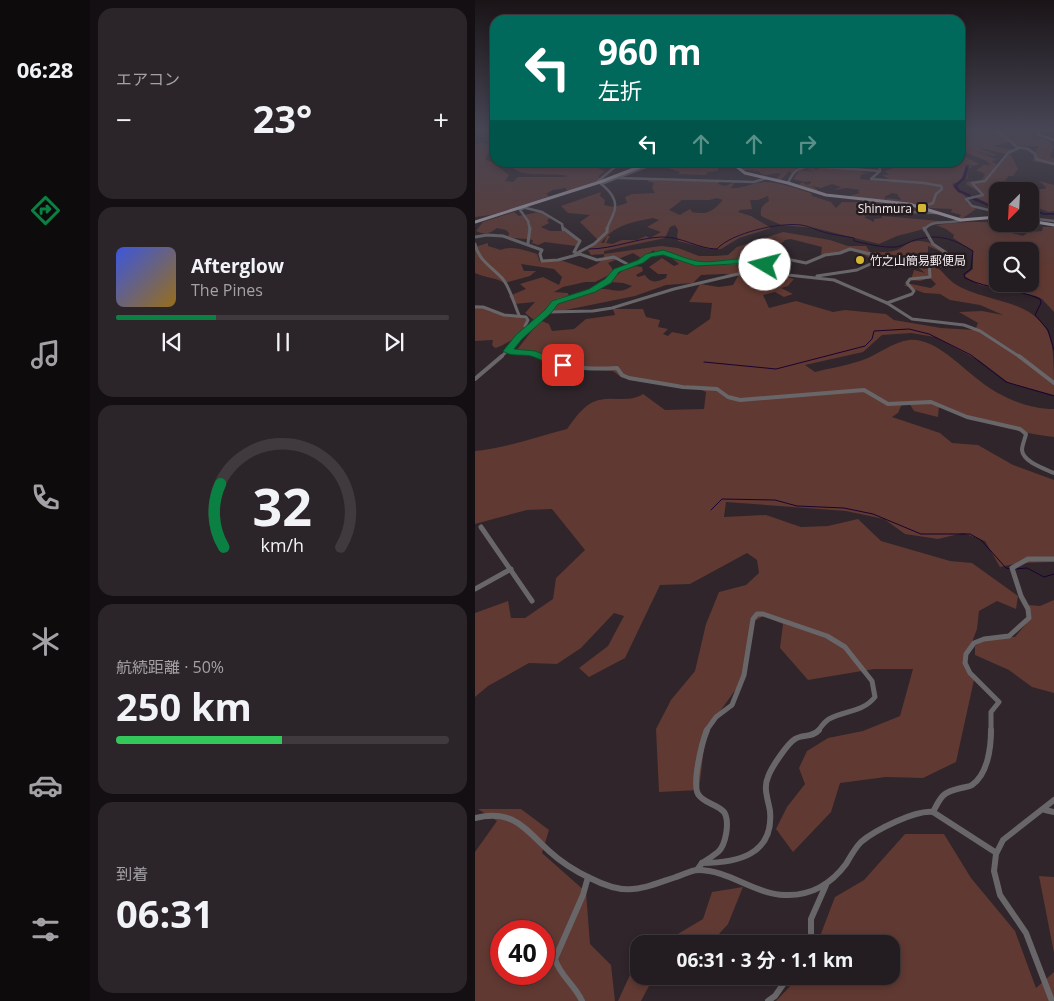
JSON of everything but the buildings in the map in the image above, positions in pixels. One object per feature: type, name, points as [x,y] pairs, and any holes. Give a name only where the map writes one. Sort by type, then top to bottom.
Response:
[{"type":"main road","points":[[475,222],[617,177]]},
{"type":"main road","points":[[761,177],[788,183],[836,199],[902,202],[961,220],[989,218]]},
{"type":"main road","points":[[1039,220],[1054,223]]},
{"type":"street","points":[[475,237],[498,235],[534,245],[542,250],[540,254],[542,261],[558,260],[580,253],[605,234],[606,226],[615,213],[615,196],[598,181],[603,177]]},
{"type":"street","points":[[601,183],[622,177]]},
{"type":"street","points":[[788,183],[790,177]]},
{"type":"street","points":[[874,177],[871,179],[892,182],[919,181],[941,186],[942,189],[936,194],[933,203],[922,207]]},
{"type":"street","points":[[989,177],[985,181],[973,183],[973,186],[980,190],[983,195],[966,199],[972,206],[989,210]]},
{"type":"street","points":[[619,178],[754,182],[767,178]]},
{"type":"street","points":[[528,243],[531,233],[530,222],[520,210],[523,207],[542,212],[562,224],[563,230],[580,241],[573,251],[597,260],[614,257],[629,265]]},
{"type":"street","points":[[872,214],[880,211],[937,213]]},
{"type":"street","points":[[475,379],[508,351],[529,327],[548,312],[558,300],[592,291],[608,281],[617,271],[640,262],[651,254],[663,252],[696,264],[738,263],[759,256],[773,255],[804,264],[829,254],[839,255],[850,249],[884,258],[905,257],[937,264],[943,262],[947,255],[928,238],[924,229],[928,225],[958,222],[961,220]]},
{"type":"street","points":[[475,244],[477,252],[487,267],[503,280],[519,315]]},
{"type":"street","points":[[811,278],[857,270],[884,258]]},
{"type":"street","points":[[747,260],[758,262],[782,272],[811,278],[834,280],[880,299],[912,320],[964,326],[980,331],[1014,352],[1054,382]]},
{"type":"street","points":[[887,303],[891,299],[913,295],[914,291],[907,283],[910,279],[930,277],[929,262]]},
{"type":"street","points":[[548,312],[593,311],[612,308],[674,288],[743,273],[782,272]]},
{"type":"street","points":[[475,307],[483,307],[506,315],[519,315],[528,318],[525,326],[529,327]]},
{"type":"street","points":[[508,351],[532,353],[573,368],[587,370],[617,368],[624,376],[639,380],[717,389],[728,396],[740,400],[864,390],[888,404],[931,402],[967,417],[1021,429],[1026,434],[1022,450],[1024,454],[1030,460],[1054,473]]},
{"type":"street","points":[[481,527],[532,601]]},
{"type":"street","points":[[933,812],[939,798],[947,791],[971,786],[980,778],[991,746],[991,712],[999,702],[994,694],[972,675],[964,661],[967,651],[978,640],[985,637],[1012,635],[1029,618],[1029,609],[1021,596],[1013,569],[1028,559],[1054,559]]},
{"type":"street","points":[[475,589],[511,569]]},
{"type":"street","points":[[697,870],[702,863],[720,851],[726,836],[723,811],[697,794],[700,754],[705,731],[716,718],[732,705],[744,675],[753,619],[757,614],[763,614],[827,636],[845,647],[872,681],[875,696],[871,703],[857,710],[826,720],[816,734],[810,737],[799,737],[792,741],[769,775],[766,784],[770,813],[769,829],[763,844],[752,854],[737,861],[720,864],[702,863]]},
{"type":"street","points":[[1052,1001],[1040,965],[1025,932],[1002,900],[995,872],[995,852],[1003,840],[1045,810],[1054,800]]},
{"type":"street","points":[[1045,810],[1054,812]]},
{"type":"street","points":[[475,818],[493,814],[514,819],[520,822],[556,857],[588,877],[627,891],[637,890],[697,870],[718,873],[767,892],[785,895],[807,893],[826,885],[837,876],[860,843],[914,814],[925,811],[933,812],[995,852]]},
{"type":"street","points":[[582,1001],[580,995],[557,968],[555,959],[583,895],[588,877]]},
{"type":"street","points":[[811,935],[811,919],[826,885]]},
{"type":"street","points":[[768,1001],[775,996],[783,985]]},
{"type":"shaded area","points":[[475,177],[508,177],[505,181],[513,182],[518,177],[599,177],[598,182],[568,191],[565,188],[553,190],[546,194],[549,196],[544,198],[491,215],[475,217]]},
{"type":"shaded area","points":[[778,177],[784,177],[781,180],[776,179]]},
{"type":"shaded area","points":[[795,177],[861,177],[860,179],[889,182],[890,180],[885,177],[968,177],[952,184],[965,196],[967,203],[976,209],[963,218],[959,218],[961,215],[951,212],[952,209],[929,208],[907,202],[885,200],[888,198],[901,200],[897,194],[892,193],[884,197],[886,198],[884,200],[845,197],[860,193],[858,192],[860,190],[847,188],[833,190],[841,187],[832,184],[821,188],[812,186],[818,190],[815,191],[799,185],[802,182],[807,185],[811,181],[805,182],[793,179]]},
{"type":"shaded area","points":[[984,177],[1008,177],[1004,182],[989,182],[989,204],[978,198],[984,195],[966,184],[967,182],[982,180]]},
{"type":"shaded area","points":[[649,180],[720,181],[718,184],[725,186],[735,182],[731,188],[771,182],[811,193],[812,196],[831,202],[836,208],[842,202],[895,203],[889,205],[889,207],[923,212],[886,211],[864,217],[874,222],[874,219],[882,218],[882,216],[952,222],[929,225],[924,229],[897,236],[879,244],[815,228],[781,225],[761,216],[762,207],[769,201],[768,196],[758,200],[750,200],[752,209],[740,210],[738,212],[751,216],[771,228],[739,238],[721,249],[709,249],[678,241],[678,230],[675,225],[670,227],[665,238],[604,251],[604,254],[591,255],[588,250],[598,240],[580,222],[590,215],[568,213],[561,206],[601,192],[600,196],[605,200],[604,205],[614,207],[627,203],[625,197],[632,194],[655,193],[652,188],[654,183],[647,181]],"holes":[[[717,198],[723,200],[706,213],[692,212],[690,209],[680,215],[669,210],[682,200],[710,200]],[[653,218],[659,220],[647,227],[661,232],[650,238],[646,236],[637,240],[622,240],[612,244],[606,243],[610,236],[607,236],[631,223]]]},
{"type":"shaded area","points":[[1039,181],[1054,185],[1054,211],[1049,212],[1039,208],[1039,189],[1045,189],[1046,187]]},
{"type":"shaded area","points":[[514,212],[519,216],[539,212],[552,217],[547,220],[549,223],[541,227],[550,231],[565,231],[579,240],[576,246],[545,242],[538,245],[532,243],[533,240],[508,237],[509,233],[506,230],[497,228],[489,233],[476,231],[483,222]]},
{"type":"shaded area","points":[[987,222],[989,232],[1011,232],[1023,236],[1029,232],[1042,231],[1043,227],[1054,227],[1054,312],[1042,299],[1016,292],[1039,292],[1039,242],[989,242],[989,287],[980,285],[964,276],[973,269],[973,251],[953,238],[954,235],[936,225]]},
{"type":"shaded area","points":[[783,232],[830,240],[848,246],[866,246],[870,252],[890,252],[911,242],[928,242],[944,249],[953,257],[951,265],[938,268],[955,284],[968,291],[1026,310],[1037,318],[1046,329],[1052,345],[1054,395],[1009,383],[980,361],[935,337],[911,333],[882,335],[863,352],[805,365],[815,372],[860,361],[903,341],[918,340],[928,343],[947,354],[988,387],[1005,397],[1034,407],[1054,409],[1054,437],[995,425],[939,406],[938,417],[914,411],[909,403],[902,404],[898,413],[892,417],[940,433],[952,443],[978,445],[1013,465],[1054,480],[1054,562],[1019,563],[1000,567],[985,541],[963,533],[938,539],[905,534],[884,519],[846,511],[726,502],[724,517],[766,515],[801,527],[828,526],[858,519],[881,541],[950,561],[972,563],[1018,596],[1016,609],[997,601],[979,611],[977,629],[966,658],[974,680],[956,762],[923,778],[886,777],[840,783],[831,812],[793,852],[776,829],[787,807],[805,784],[799,768],[807,751],[828,738],[863,731],[900,716],[913,669],[874,669],[808,680],[780,648],[783,624],[763,616],[753,622],[741,682],[706,731],[699,790],[659,792],[656,729],[671,700],[695,671],[706,624],[719,592],[746,585],[759,573],[757,560],[747,553],[690,584],[660,585],[625,658],[589,677],[579,668],[608,646],[624,616],[614,613],[581,648],[557,664],[529,663],[488,686],[475,697],[475,613],[508,601],[511,618],[525,618],[553,599],[556,578],[585,550],[552,509],[527,510],[475,524],[475,451],[510,445],[567,429],[589,404],[599,400],[627,399],[643,394],[665,410],[704,409],[706,392],[693,386],[622,378],[613,371],[578,369],[555,360],[516,351],[534,328],[534,320],[525,313],[535,302],[514,304],[509,296],[526,289],[520,284],[543,277],[559,285],[562,277],[554,269],[521,264],[524,271],[536,271],[530,276],[504,283],[475,273],[475,247],[488,243],[488,246],[501,250],[514,248],[537,254],[540,262],[563,261],[587,269],[604,258],[604,254],[661,246],[678,248],[699,256],[728,255],[737,247]],"holes":[[[791,239],[822,247],[821,255],[852,251],[865,255],[874,261],[889,257],[934,260],[937,257],[928,253],[928,246],[940,251],[945,256],[944,261],[932,263],[915,261],[916,266],[925,273],[914,270],[911,280],[920,281],[930,278],[936,284],[931,288],[911,284],[903,285],[924,293],[940,294],[950,300],[980,305],[1003,315],[982,311],[959,312],[978,323],[975,330],[941,328],[894,320],[886,314],[845,310],[833,312],[796,301],[769,308],[763,295],[775,292],[784,297],[793,294],[781,288],[788,286],[794,279],[752,267],[735,265],[739,261],[752,260],[754,252],[771,249],[785,240]],[[654,250],[655,252],[662,250],[679,264],[674,266],[662,258],[649,267],[658,274],[667,274],[666,278],[657,281],[652,281],[645,275],[638,277],[636,275],[643,271],[642,267],[628,268],[609,282],[632,286],[623,290],[601,289],[584,295],[569,297],[568,293],[554,292],[563,287],[585,282],[595,282],[613,273],[608,263],[633,253],[641,258]],[[724,274],[738,276],[733,285],[719,287],[700,284],[689,302],[712,303],[710,319],[687,335],[672,332],[668,336],[663,334],[668,329],[658,327],[660,320],[646,317],[643,309],[613,309],[615,315],[586,319],[574,329],[552,331],[549,324],[542,321],[551,313],[635,296],[666,285],[693,283],[701,275]]]},
{"type":"shaded area","points":[[475,305],[487,307],[489,311],[526,319],[528,321],[525,326],[528,330],[495,348],[492,345],[493,340],[475,341]]},
{"type":"shaded area","points":[[1054,600],[1054,693],[1032,687],[1009,670],[975,655],[975,646],[988,637],[1015,637],[1030,619],[1029,605],[1040,606]]},
{"type":"shaded area","points":[[478,809],[521,809],[549,830],[542,853],[586,892],[590,944],[611,965],[615,1001],[475,1001],[475,852],[497,821]]},
{"type":"shaded area","points":[[905,834],[944,834],[971,878],[1015,931],[1036,988],[1054,972],[1054,1001],[776,1001],[791,985],[900,985],[900,935],[820,935],[835,897],[864,880]]},
{"type":"shaded area","points":[[1039,876],[1054,877],[1054,953]]},
{"type":"shaded area","points":[[743,887],[728,924],[718,935],[676,935],[703,919],[712,892]]},
{"type":"shaded area","points":[[630,975],[630,985],[649,985],[641,1001],[618,1001]]},
{"type":"waterway","points":[[964,177],[955,186],[959,191],[970,196]]},
{"type":"waterway","points":[[972,198],[989,205]]},
{"type":"waterway","points":[[1039,212],[1054,214]]},
{"type":"waterway","points":[[589,249],[661,237],[676,238],[703,247],[717,249],[733,238],[756,230],[781,225],[804,226],[854,238],[854,241],[885,247],[896,247],[923,238],[945,238],[973,251],[971,269],[964,274],[965,278],[983,285],[1031,295],[1040,299],[1041,303],[1035,315],[1048,330],[1054,350]]},
{"type":"waterway","points":[[704,362],[776,369],[865,346],[872,339],[874,331],[909,329],[929,334],[971,355],[1006,382],[1054,396]]},
{"type":"waterway","points":[[711,510],[722,499],[775,500],[797,506],[844,508],[873,514],[921,534],[970,534],[981,540],[1006,568],[1011,569]]},
{"type":"waterway","points":[[1015,569],[1027,568],[1044,577],[1054,574]]},
{"type":"place","name":"Shinmura","points":[[922,208]]},
{"type":"place","name":"竹之山簡易郵便局","points":[[860,260]]},
{"type":"route","points":[[563,365],[532,353],[508,351],[535,321],[551,309],[555,302],[592,291],[608,281],[611,274],[640,262],[646,256],[663,252],[696,264],[738,263],[753,260],[765,265]]}]
